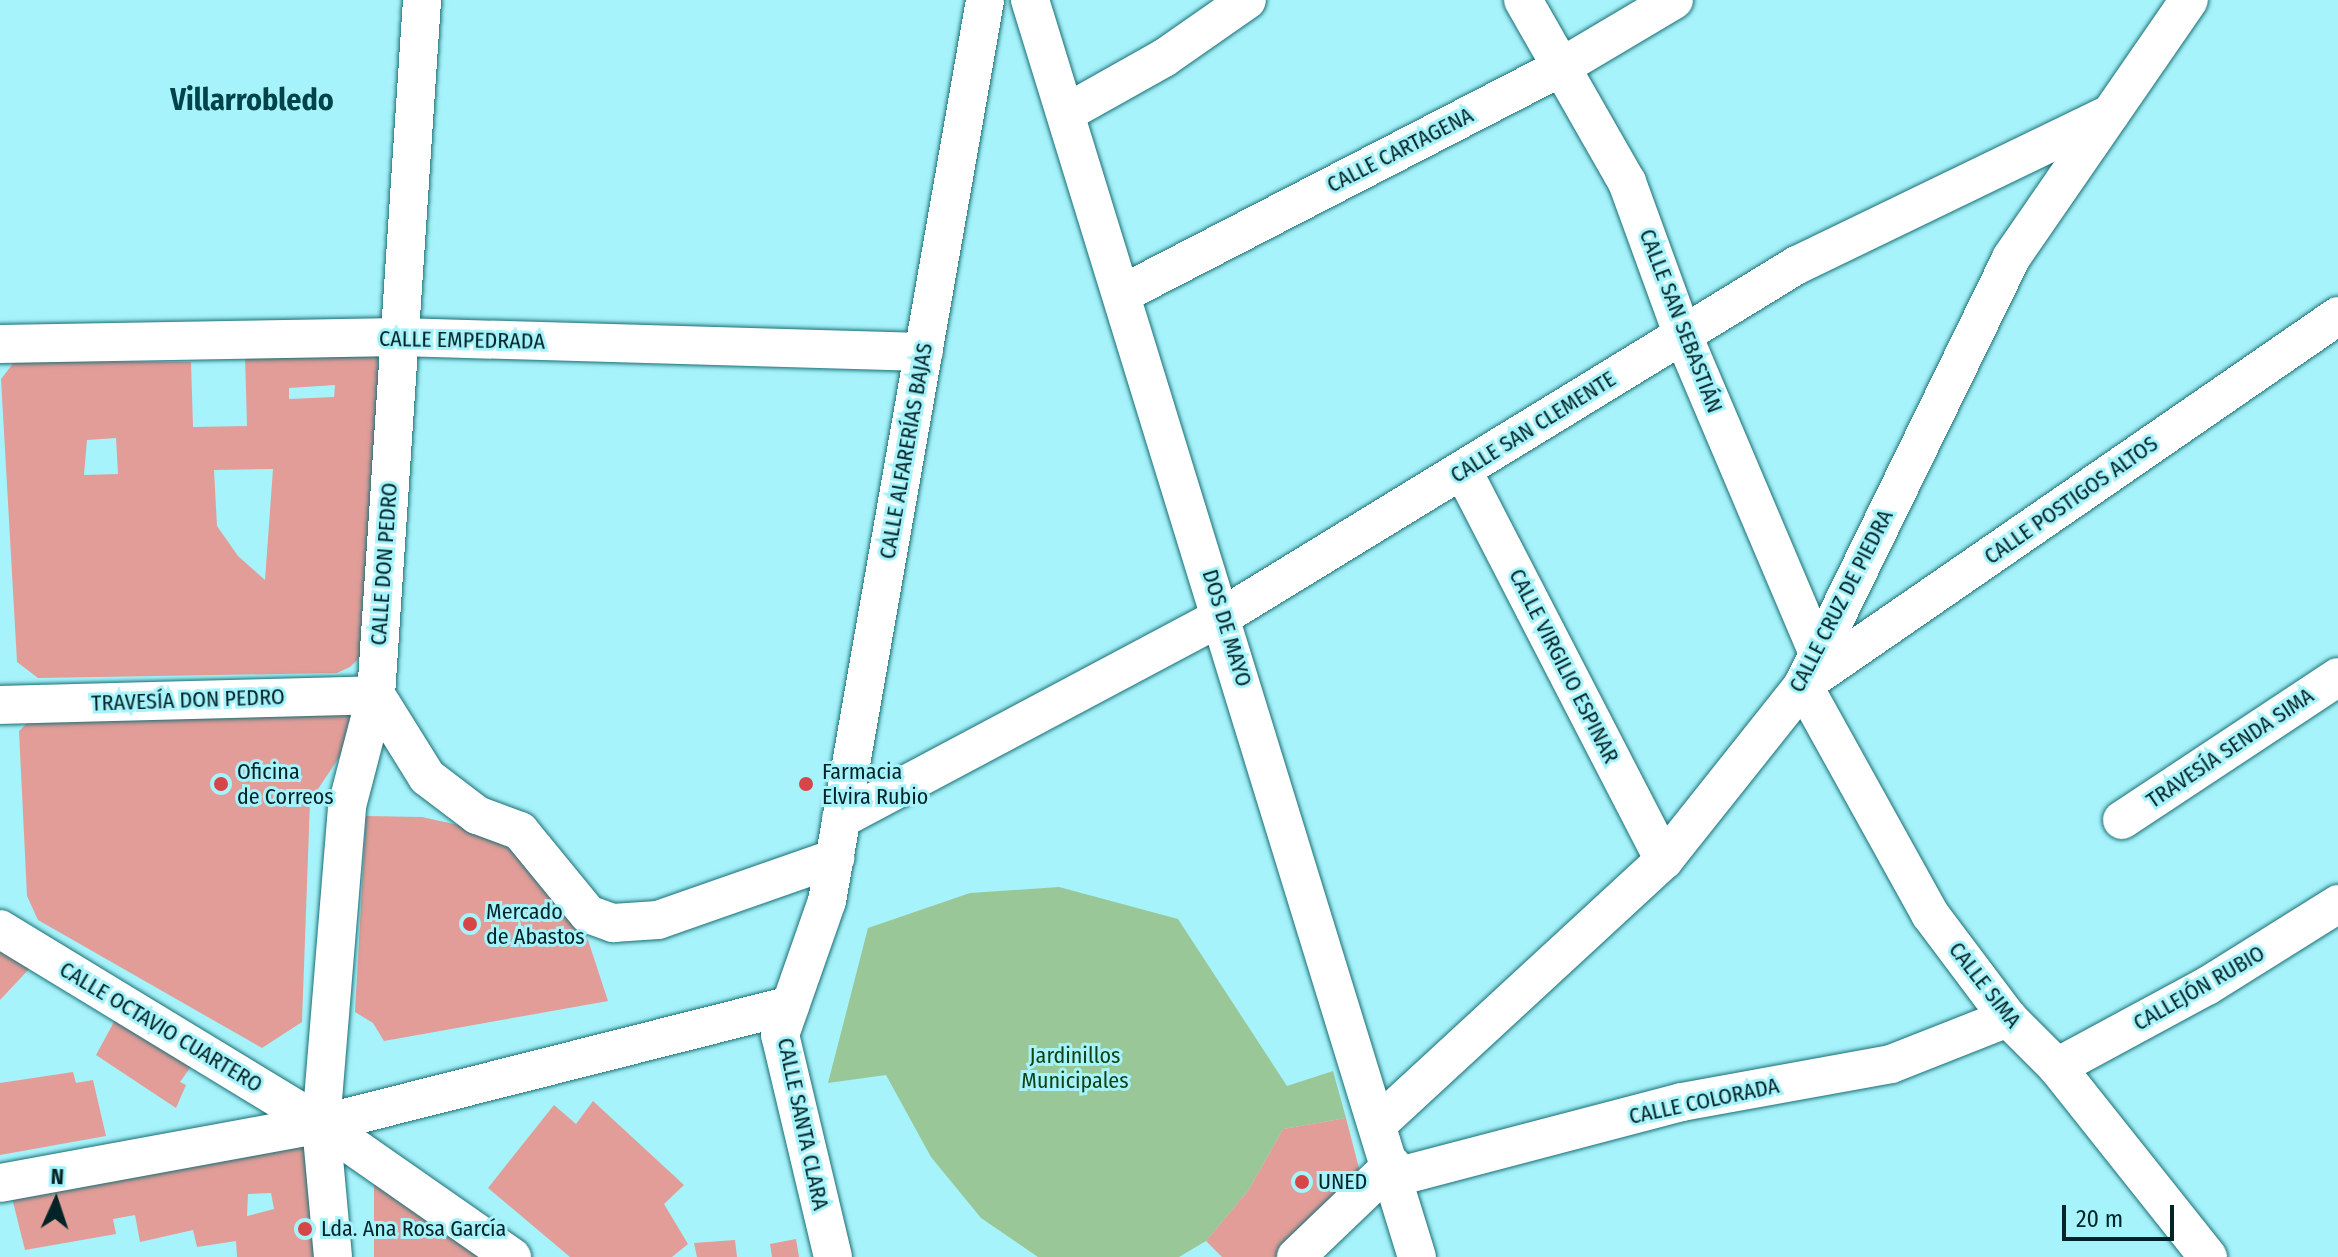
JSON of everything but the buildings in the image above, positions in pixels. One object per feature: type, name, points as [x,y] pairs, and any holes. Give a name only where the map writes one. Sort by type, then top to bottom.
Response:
[{"type":"street","name":"CALLE DON PEDRO","points":[[333,1257],[321,1124],[347,806],[376,695],[422,0]]},
{"type":"street","name":"CALLE ALFARERÍAS BAJAS","points":[[827,901],[985,0]]},
{"type":"street","name":"DOS DE MAYO","points":[[1030,0],[1394,1171],[1417,1257]]},
{"type":"street","points":[[1066,113],[1164,58],[1247,0]]},
{"type":"street","name":"CALLE SAN SEBASTIÁN","points":[[1523,0],[1627,182],[1811,669]]},
{"type":"street","name":"CALLE CARTAGENA","points":[[1122,294],[1563,66],[1674,0]]},
{"type":"street","name":"CALLE SAN CLEMENTE","points":[[841,819],[1223,616],[1797,265],[2110,114],[2189,0]]},
{"type":"street","name":"CALLE CRUZ DE PIEDRA","points":[[1379,1123],[1664,860],[1811,669],[2011,258],[2110,114]]},
{"type":"street","name":"CALLE POSTIGOS ALTOS","points":[[1811,669],[2338,316]]},
{"type":"street","name":"CALLE EMPEDRADA","points":[[0,344],[399,337],[924,352]]},
{"type":"street","name":"CALLE VIRGILIO ESPINAR","points":[[1463,471],[1664,860]]},
{"type":"street","name":"CALLE SIMA","points":[[1811,669],[1930,914],[2008,1018],[2057,1067],[2208,1257]]},
{"type":"street","name":"TRAVESÍA SENDA SIMA","points":[[2122,820],[2338,677]]},
{"type":"street","points":[[376,695],[427,777],[477,815],[520,831],[588,914],[613,923],[658,920],[835,858]]},
{"type":"street","name":"TRAVESÍA DON PEDRO","points":[[0,705],[376,695]]},
{"type":"street","name":"CALLE SANTA CLARA","points":[[827,901],[780,1035],[833,1257]]},
{"type":"street","name":"CALLEJÓN RUBIO","points":[[2057,1067],[2207,986],[2338,904]]},
{"type":"street","name":"CALLE OCTAVIO CUARTERO","points":[[0,929],[321,1124],[512,1257]]},
{"type":"street","points":[[0,1183],[321,1124],[790,1005]]},
{"type":"street","name":"CALLE COLORADA","points":[[1394,1171],[1682,1102],[1891,1064],[2008,1018]]},
{"type":"street","points":[[1296,1257],[1394,1171]]},
{"type":"green space","name":"Jardinillos Municipales","points":[[1059,887],[1178,919],[1287,1086],[1333,1071],[1346,1118],[1283,1129],[1248,1191],[1206,1241],[1179,1257],[1038,1257],[981,1218],[931,1157],[886,1075],[828,1083],[868,928],[970,893]]},
{"type":"place","name":"Oficina de Correos","points":[[221,784]]},
{"type":"place","name":"Farmacia Elvira Rubio","points":[[806,784]]},
{"type":"place","name":"Mercado de Abastos","points":[[470,924]]},
{"type":"place","name":"UNED","points":[[1302,1182]]},
{"type":"place","name":"Lda. Ana Rosa García","points":[[305,1229]]},
{"type":"district","name":"Villarrobledo","points":[[252,100]]}]
